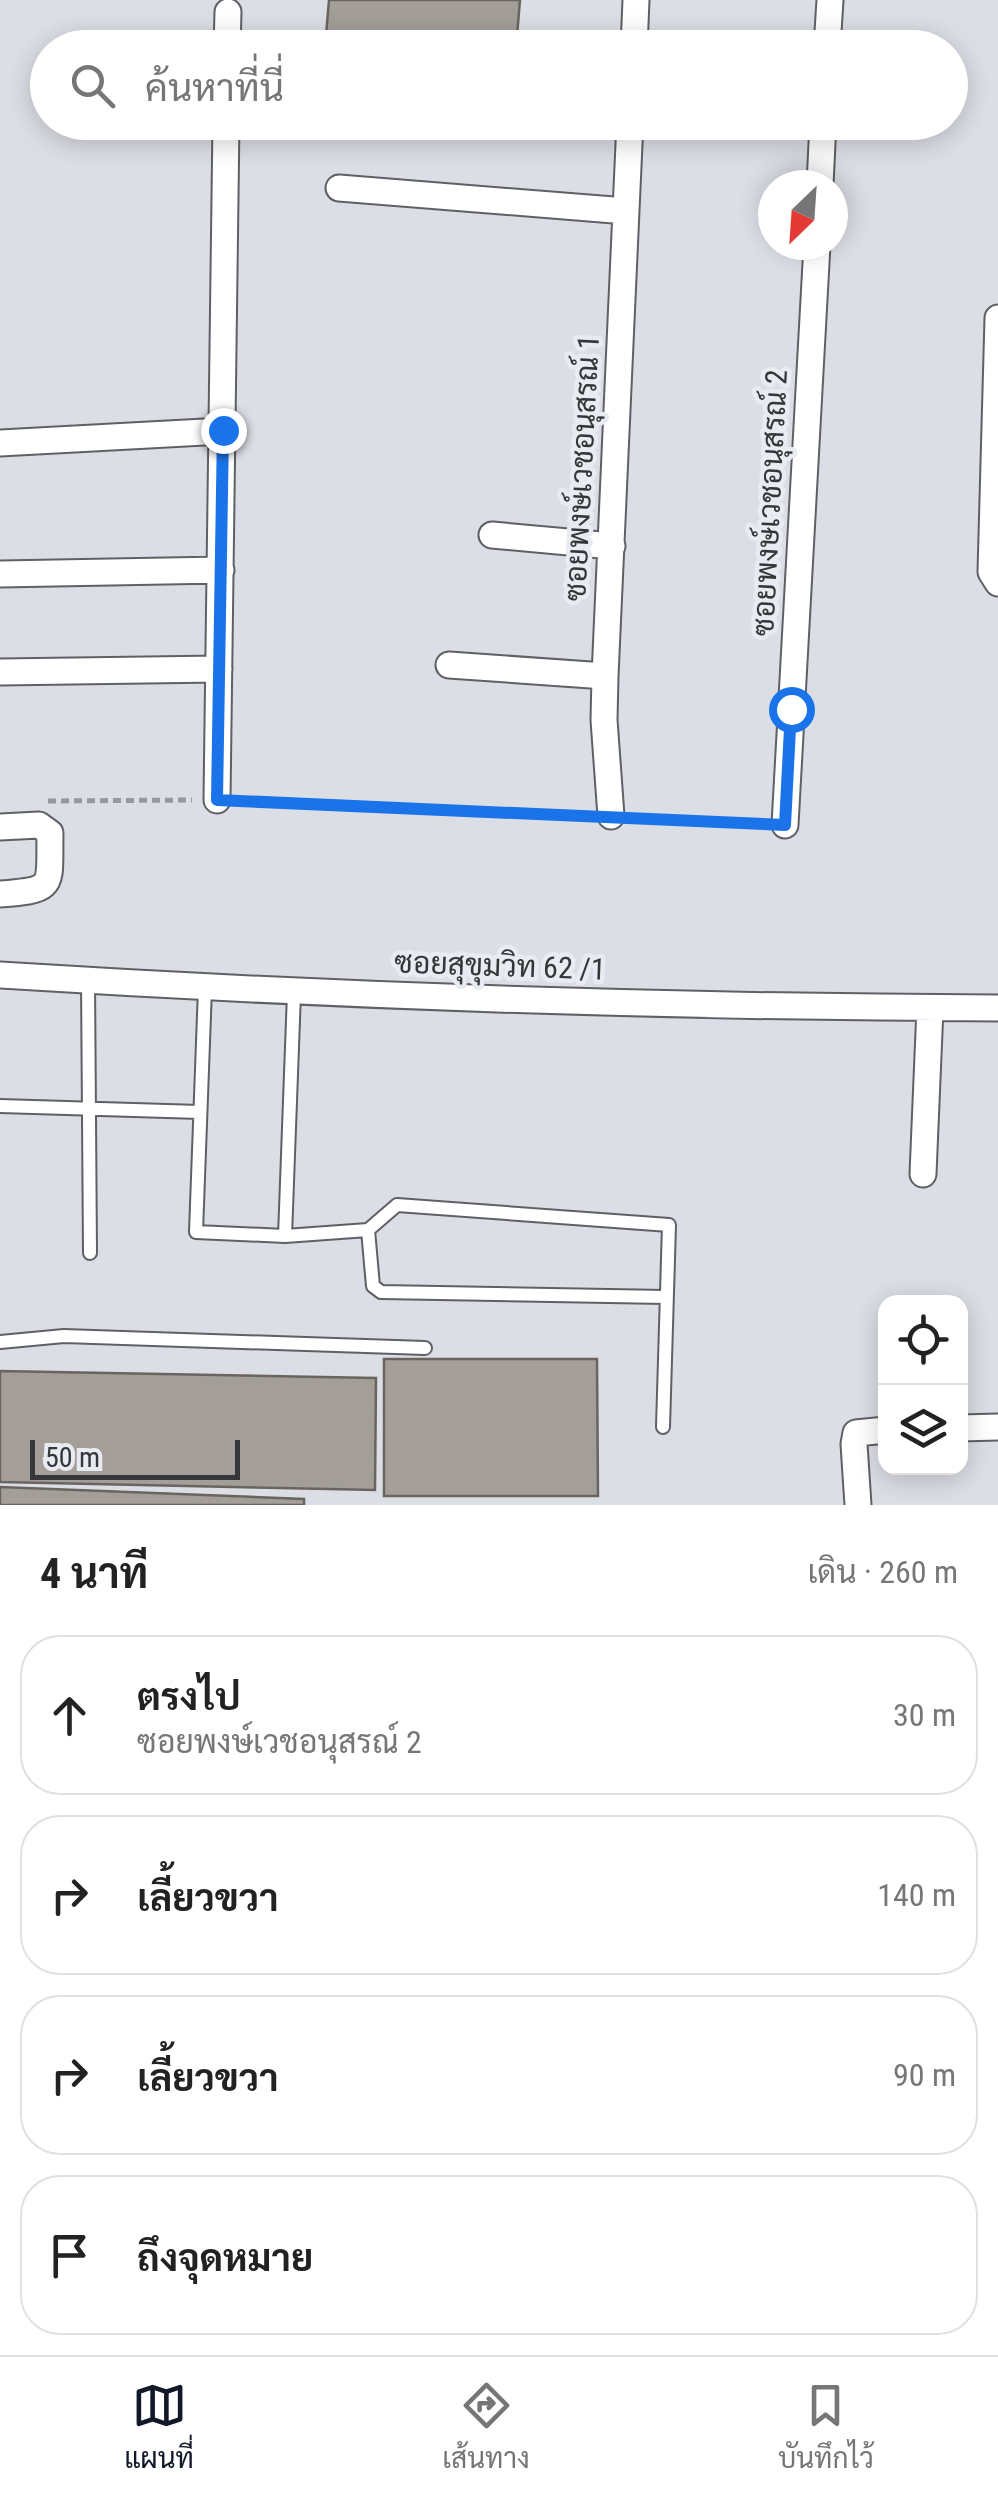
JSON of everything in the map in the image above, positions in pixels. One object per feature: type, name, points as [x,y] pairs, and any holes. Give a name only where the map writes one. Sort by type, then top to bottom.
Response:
[{"type":"street","points":[[635,30],[636,0]]},
{"type":"street","points":[[828,30],[830,0]]},
{"type":"street","points":[[228,12],[228,30]]},
{"type":"street","points":[[217,800],[226,140]]},
{"type":"street","name":"ซอยพงษ์เวชอนุสรณ์ 1","points":[[611,816],[605,676],[629,140]]},
{"type":"street","points":[[821,170],[822,140]]},
{"type":"street","points":[[339,188],[626,211]]},
{"type":"street","name":"ซอยพงษ์เวชอนุสรณ์ 2","points":[[785,825],[815,260]]},
{"type":"street","points":[[998,318],[991,572],[998,584]]},
{"type":"street","points":[[0,443],[223,430]]},
{"type":"street","points":[[492,535],[612,546]]},
{"type":"street","points":[[0,574],[221,570]]},
{"type":"street","points":[[449,664],[605,676]]},
{"type":"street","points":[[0,672],[219,669]]},
{"type":"street","points":[[0,828],[39,826],[50,833],[46,887],[38,892],[0,894]]},
{"type":"street","name":"ซอยสุขุมวิท 62 /1","points":[[0,975],[294,993],[998,1008]]},
{"type":"street","points":[[923,1174],[930,1008]]},
{"type":"street","points":[[968,1428],[998,1427]]},
{"type":"street","points":[[858,1505],[856,1433],[878,1431]]},
{"type":"lane","points":[[88,980],[90,1253]]},
{"type":"lane","points":[[205,988],[196,1232],[285,1236],[368,1230],[397,1205],[669,1225],[662,1426]]},
{"type":"lane","points":[[285,1236],[294,993]]},
{"type":"lane","points":[[0,1106],[200,1112]]},
{"type":"lane","points":[[368,1230],[373,1286],[381,1292],[666,1297]]},
{"type":"lane","points":[[0,1342],[64,1336],[425,1348]]},
{"type":"path","points":[[40,800],[217,800],[785,825]]},
{"type":"building","points":[[329,0],[520,0],[518,30],[326,30]]},
{"type":"building","points":[[384,1359],[597,1359],[598,1496],[384,1496]]},
{"type":"building","points":[[0,1371],[376,1378],[375,1490],[0,1482]]},
{"type":"building","points":[[0,1487],[304,1499],[304,1505],[0,1505]]},
{"type":"route","points":[[223,430],[217,800],[785,825],[791,709]]}]
